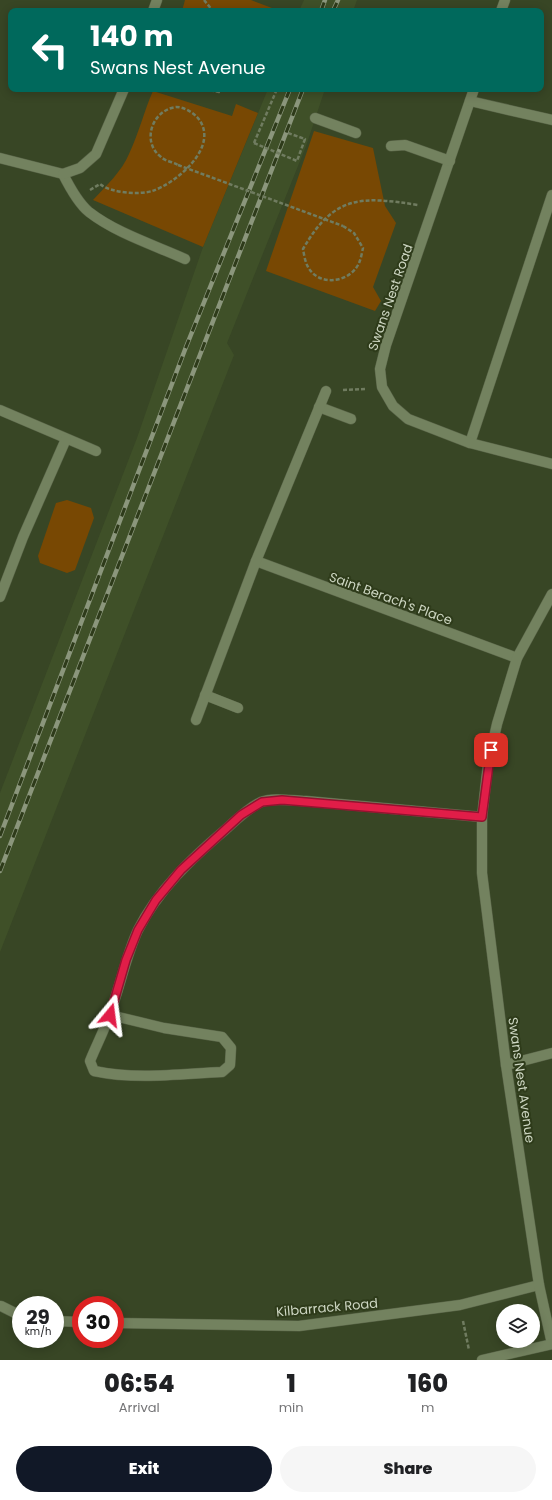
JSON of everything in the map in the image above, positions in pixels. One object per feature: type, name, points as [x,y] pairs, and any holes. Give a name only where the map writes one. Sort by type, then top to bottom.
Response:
[{"type":"street","points":[[0,158],[63,174],[80,168],[96,154],[123,92]]},
{"type":"street","name":"Swans Nest Road","points":[[473,92],[386,345],[380,369],[382,387],[393,406],[408,419],[470,443],[552,464]]},
{"type":"street","points":[[470,101],[552,120]]},
{"type":"street","points":[[315,118],[356,133]]},
{"type":"street","points":[[391,146],[405,145],[450,161]]},
{"type":"street","points":[[63,174],[68,186],[88,211],[108,224],[185,259]]},
{"type":"street","points":[[470,443],[552,195]]},
{"type":"street","points":[[196,720],[256,561],[326,391]]},
{"type":"street","points":[[319,407],[351,419]]},
{"type":"street","points":[[0,410],[66,440],[96,451]]},
{"type":"street","points":[[0,597],[23,537],[66,440]]},
{"type":"street","name":"Saint Berach's Place","points":[[256,561],[517,658]]},
{"type":"street","name":"Swans Nest Avenue","points":[[552,594],[517,658],[497,724],[488,764],[482,817],[482,873],[506,1065],[539,1285],[546,1325],[552,1344]]},
{"type":"street","points":[[205,695],[238,708]]},
{"type":"street","points":[[110,1015],[164,1028],[222,1037],[231,1048],[230,1064],[222,1072],[157,1076],[116,1075],[94,1071],[90,1061],[110,1015],[126,960],[138,930],[156,900],[181,870],[212,841],[241,815],[262,802],[282,800],[306,801],[482,817]]},
{"type":"street","points":[[506,1065],[552,1053]]},
{"type":"street","name":"Kilbarrack Road","points":[[124,1323],[299,1326],[460,1305],[539,1285]]},
{"type":"street","points":[[1,1306],[12,1312]]},
{"type":"street","points":[[482,1360],[552,1344]]},
{"type":"path","points":[[204,0],[211,8]]},
{"type":"path","points":[[276,92],[254,143],[297,160],[305,139],[288,133]]},
{"type":"path","points":[[78,198],[100,184],[112,191],[152,191],[165,184],[179,175],[185,170],[191,166],[197,159],[205,132],[200,121],[191,111],[178,107],[165,110],[152,124],[152,141],[160,157],[178,165],[185,167],[192,170],[199,173],[322,218],[329,221],[343,226],[354,233],[363,248],[359,264],[349,276],[333,281],[318,277],[307,267],[303,249],[315,229],[324,219],[329,214],[359,200],[383,199],[434,208]]},
{"type":"path","points":[[326,391],[382,387]]},
{"type":"path","points":[[460,1305],[469,1351]]},
{"type":"shaded area","points":[[185,0],[251,0],[272,8],[183,8]]},
{"type":"shaded area","points":[[304,0],[357,0],[354,8],[300,8]]},
{"type":"shaded area","points":[[153,92],[156,92],[232,116],[236,104],[258,113],[203,247],[93,200],[113,178],[126,160],[133,146]]},
{"type":"shaded area","points":[[267,92],[324,92],[306,146],[227,343],[234,355],[0,952],[0,793],[137,438],[203,247]]},
{"type":"shaded area","points":[[314,131],[373,148],[385,206],[396,223],[373,287],[381,301],[375,311],[266,271]]},
{"type":"shaded area","points":[[67,500],[91,508],[94,518],[75,570],[67,573],[40,563],[38,556],[56,503]]},
{"type":"railway","points":[[322,8],[325,0]]},
{"type":"railway","points":[[334,8],[338,0]]},
{"type":"railway","points":[[0,836],[186,347],[289,92]]},
{"type":"railway","points":[[0,871],[302,92]]},
{"type":"route","points":[[110,1015],[126,960],[138,930],[156,900],[181,870],[241,815],[262,802],[282,800],[355,805],[482,817],[491,750]]}]
